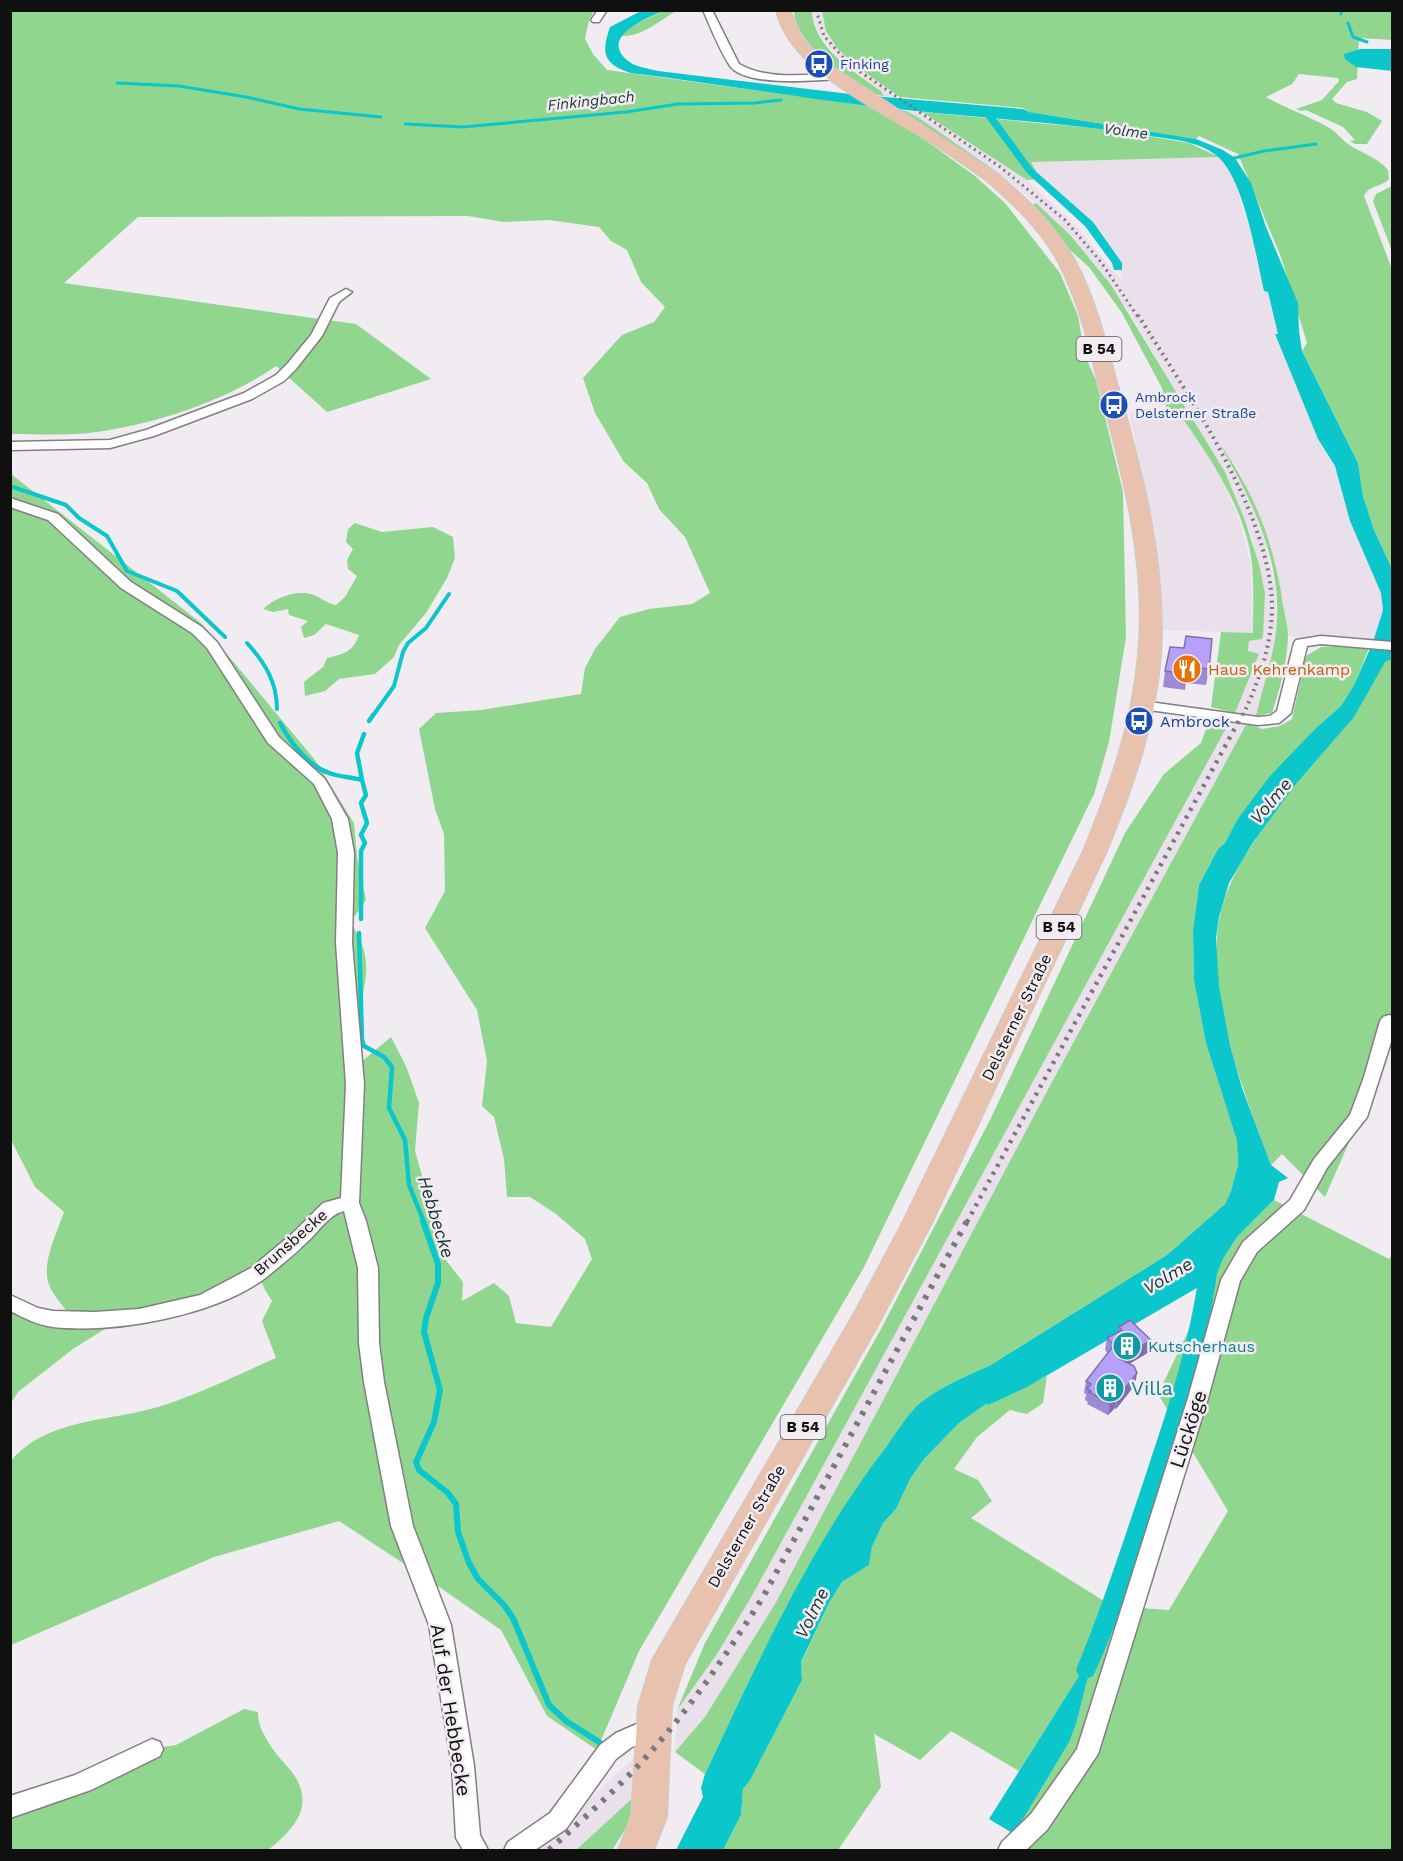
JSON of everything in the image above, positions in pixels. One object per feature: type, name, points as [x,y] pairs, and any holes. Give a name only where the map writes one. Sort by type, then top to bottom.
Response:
[{"type":"main road","name":"B 54","points":[[783,10],[791,32],[804,50],[835,76]]},
{"type":"main road","name":"Delsterner Straße","points":[[636,1851],[649,1817],[653,1727],[659,1687],[669,1660],[865,1321],[916,1225],[962,1130],[1114,808],[1135,741],[1150,652],[1151,627],[1144,542],[1138,507],[1114,405],[1089,314],[1074,273],[1062,251],[1041,224],[1005,187],[970,161],[835,76]]},
{"type":"street","points":[[596,20],[603,10]]},
{"type":"street","points":[[707,10],[735,66],[740,69],[749,73],[782,76],[835,76]]},
{"type":"street","points":[[10,446],[110,444],[150,433],[248,396],[280,378],[286,372],[316,336],[334,300],[346,292]]},
{"type":"street","points":[[10,502],[53,517],[126,585],[197,630],[212,645],[273,740],[320,782],[340,819],[346,853],[344,944],[355,1084],[350,1203]]},
{"type":"street","points":[[1142,705],[1258,721],[1274,720],[1284,713],[1301,643],[1311,641],[1392,646]]},
{"type":"street","name":"Lücköge","points":[[1010,1851],[1039,1822],[1087,1754],[1201,1389],[1231,1280],[1250,1247],[1298,1205],[1320,1164],[1358,1117],[1373,1077],[1389,1021]]},
{"type":"street","name":"Brunsbecke","points":[[10,1302],[33,1314],[53,1319],[96,1320],[138,1317],[205,1301],[258,1273],[300,1238],[330,1208],[350,1203],[369,1268],[369,1343],[374,1382],[402,1526],[420,1569]]},
{"type":"street","name":"Auf der Hebbecke","points":[[420,1569],[440,1625],[463,1766],[468,1838],[476,1851]]},
{"type":"street","points":[[516,1851],[558,1821],[608,1752],[624,1740],[653,1727]]},
{"type":"street","points":[[10,1807],[47,1797],[119,1768],[152,1749]]},
{"type":"shaded area","points":[[812,11],[822,11],[826,31],[837,48],[856,66],[900,97],[884,96],[881,91],[838,58],[818,32]]},
{"type":"shaded area","points":[[906,111],[922,112],[1027,180],[1075,225],[1123,282],[1114,255],[1098,230],[1040,179],[1030,162],[1219,157],[1226,165],[1236,185],[1249,226],[1264,291],[1268,291],[1278,334],[1275,335],[1318,439],[1335,466],[1350,521],[1381,593],[1383,610],[1373,642],[1288,636],[1276,565],[1269,541],[1239,470],[1225,451],[1247,495],[1265,540],[1276,594],[1277,621],[1270,669],[1256,716],[1235,713],[1259,654],[1248,651],[1249,641],[1262,639],[1265,593],[1253,541],[1225,472],[1126,307],[1036,203],[1004,177]]},
{"type":"shaded area","points":[[1129,412],[1178,412],[1219,472],[1238,517],[1251,562],[1253,633],[1163,630],[1161,582],[1154,526]]},
{"type":"shaded area","points":[[1230,721],[1247,723],[1052,1082],[775,1604],[705,1718],[675,1752],[677,1710],[717,1654],[753,1594]]},
{"type":"shaded area","points":[[637,1755],[635,1796],[576,1850],[536,1850]]},
{"type":"green space","points":[[11,11],[594,11],[589,20],[585,39],[593,54],[607,70],[871,106],[917,134],[975,176],[1005,203],[1060,273],[1078,316],[1085,356],[1096,380],[1123,492],[1126,637],[1109,742],[1094,794],[863,1269],[639,1651],[597,1750],[547,1716],[501,1630],[435,1584],[409,1523],[375,1342],[357,1198],[255,1269],[207,1291],[119,1320],[73,1349],[18,1392],[11,1403],[11,1302],[74,1320],[54,1294],[47,1276],[48,1258],[64,1212],[35,1187],[11,1140],[11,474],[201,623],[315,760],[354,823],[357,857],[366,900],[350,923],[365,953],[366,967],[357,1024],[356,1043],[360,1063],[391,1037],[406,1066],[419,1103],[415,1151],[424,1182],[434,1193],[441,1254],[463,1282],[462,1301],[494,1283],[509,1296],[516,1323],[551,1327],[592,1259],[585,1239],[556,1214],[530,1197],[507,1197],[504,1159],[494,1117],[482,1106],[487,1061],[477,1010],[425,928],[445,891],[444,834],[435,809],[419,729],[436,713],[481,710],[581,694],[585,668],[595,649],[620,617],[649,609],[692,604],[710,593],[685,537],[659,509],[647,483],[624,462],[595,413],[583,378],[622,335],[654,322],[665,307],[641,282],[627,250],[611,241],[599,227],[549,220],[504,222],[468,216],[138,217],[64,283],[356,324],[431,379],[327,412],[276,366],[236,390],[167,417],[86,433],[11,434]]},
{"type":"green space","points":[[663,11],[676,11],[643,31],[621,36],[632,26]]},
{"type":"green space","points":[[794,11],[812,11],[814,25],[828,48],[848,67],[881,91],[884,96],[857,86],[828,64],[804,37],[797,24]]},
{"type":"green space","points":[[822,11],[1392,11],[1392,40],[1359,38],[1357,79],[1347,82],[1332,99],[1336,103],[1367,112],[1382,121],[1367,144],[1355,144],[1350,141],[1355,140],[1343,127],[1306,110],[1296,109],[1322,100],[1339,81],[1338,78],[1299,74],[1292,84],[1266,97],[1329,128],[1348,144],[1374,158],[1388,170],[1389,179],[1366,192],[1364,196],[1392,269],[1392,569],[1374,530],[1363,496],[1358,463],[1302,351],[1307,343],[1281,257],[1238,154],[1199,136],[1196,139],[1029,112],[1023,108],[900,97],[856,66],[837,48],[826,31]]},
{"type":"green space","points":[[898,110],[906,111],[919,118],[1004,177]]},
{"type":"green space","points":[[922,112],[1112,130],[1189,143],[1219,157],[1031,162],[1040,179],[1027,180]]},
{"type":"green space","points":[[1392,186],[1392,251],[1373,201],[1376,194]]},
{"type":"green space","points":[[1036,203],[1071,236],[1111,285],[1225,472],[1244,518],[1259,564],[1265,593],[1262,639],[1249,641],[1248,651],[1259,654],[1235,713],[1211,707],[1221,632],[1253,633],[1252,564],[1242,523],[1224,484],[1202,447],[1178,412],[1167,412],[1162,388],[1122,313],[1089,267],[1071,251],[1033,204]]},
{"type":"green space","points":[[1220,444],[1243,482],[1262,521],[1275,562],[1288,629],[1285,666],[1272,713],[1256,716],[1276,633],[1277,597],[1274,574],[1269,551],[1252,507]]},
{"type":"green space","points":[[355,523],[382,532],[433,527],[453,537],[455,558],[447,578],[426,613],[399,645],[394,657],[375,674],[339,679],[325,691],[305,696],[304,682],[323,667],[327,658],[351,649],[359,635],[326,624],[314,635],[304,638],[301,627],[308,621],[289,615],[288,609],[273,612],[263,609],[280,598],[294,594],[307,593],[336,605],[345,597],[357,576],[348,569],[347,560],[353,549],[346,542],[348,529]]},
{"type":"green space","points":[[1392,639],[1392,1045],[1325,1197],[1282,1154],[1271,1165],[1241,1082],[1225,1024],[1217,966],[1217,937],[1226,894],[1246,855]]},
{"type":"green space","points":[[1321,647],[1369,648],[1354,685],[1341,706],[1317,727],[1237,820],[1199,885],[1193,930],[1194,981],[1206,1043],[1237,1141],[1238,1165],[1225,1204],[1167,1255],[989,1366],[945,1387],[916,1407],[856,1491],[808,1569],[765,1650],[705,1774],[675,1752],[705,1717],[775,1604],[1052,1082],[1247,723],[1262,729],[1280,726],[1292,719],[1306,656]]},
{"type":"green space","points":[[1210,718],[1230,721],[753,1594],[717,1654],[677,1710],[705,1643],[881,1329],[991,1118],[1125,833],[1164,774],[1201,743]]},
{"type":"green space","points":[[1274,1200],[1389,1259],[1392,1255],[1392,1850],[1013,1850],[1014,1834],[1077,1721],[1093,1654],[1019,1771],[951,1731],[920,1760],[874,1734],[881,1787],[838,1850],[723,1850],[741,1815],[743,1789],[802,1680],[801,1663],[829,1603],[842,1582],[869,1565],[872,1547],[883,1523],[896,1509],[910,1479],[924,1459],[959,1423],[986,1404],[1047,1376],[1043,1403],[1027,1414],[1010,1410],[977,1437],[954,1469],[978,1480],[992,1501],[971,1518],[1112,1606],[1169,1610],[1228,1511],[1158,1394],[1223,1259],[1237,1237]]},
{"type":"green space","points":[[344,1209],[350,1221],[412,1569],[339,1521],[214,1557],[11,1645],[11,1461],[26,1447],[60,1429],[158,1407],[276,1358],[262,1321],[272,1301],[260,1277],[334,1211]]},
{"type":"green space","points":[[244,1709],[258,1712],[259,1723],[264,1735],[292,1772],[302,1795],[302,1806],[294,1825],[268,1850],[11,1850],[11,1807],[152,1749],[176,1745]]},
{"type":"green space","points":[[635,1796],[627,1827],[612,1850],[576,1850]]},
{"type":"water","name":"Volme","points":[[641,11],[663,11],[627,31],[621,38],[619,46],[622,54],[631,63],[644,68],[850,94],[1023,109],[1029,112],[1196,139],[1223,150],[1235,158],[1251,183],[1266,227],[1298,303],[1302,351],[1358,463],[1363,496],[1374,530],[1392,569],[1392,659],[1385,662],[1354,717],[1295,785],[1252,844],[1229,883],[1219,917],[1216,938],[1219,987],[1230,1045],[1242,1088],[1271,1165],[1288,1178],[1279,1182],[1274,1200],[1237,1237],[1223,1259],[1211,1287],[1202,1285],[1027,1387],[986,1404],[959,1423],[924,1459],[910,1479],[896,1509],[883,1523],[872,1547],[869,1565],[842,1582],[829,1603],[801,1662],[802,1680],[750,1780],[743,1789],[741,1815],[723,1850],[676,1850],[703,1797],[701,1788],[705,1774],[786,1607],[857,1487],[915,1407],[953,1382],[989,1366],[1167,1255],[1225,1204],[1238,1165],[1237,1141],[1206,1043],[1194,981],[1193,930],[1199,885],[1218,849],[1225,843],[1237,820],[1270,776],[1317,727],[1341,706],[1354,685],[1373,642],[1383,610],[1381,593],[1350,521],[1335,466],[1318,439],[1275,334],[1278,334],[1268,292],[1264,291],[1242,199],[1235,182],[1217,156],[1192,143],[1144,135],[1076,126],[869,106],[631,73],[615,66],[610,61],[605,51],[606,44],[610,27]]},
{"type":"water","points":[[1360,49],[1392,49],[1392,71],[1356,67],[1345,59],[1344,54]]},
{"type":"water","points":[[1094,1652],[1077,1721],[1069,1742],[1014,1834],[989,1819]]},
{"type":"building","points":[[1186,636],[1212,639],[1209,669],[1189,667],[1188,674],[1165,671],[1170,647],[1184,648]]},
{"type":"building","points":[[1130,1320],[1151,1340],[1120,1359],[1134,1366],[1137,1373],[1110,1404],[1089,1392],[1091,1391],[1087,1389],[1091,1384],[1086,1381],[1114,1345],[1107,1338],[1122,1330],[1119,1327]]},
{"type":"waterway","points":[[1341,14],[1342,10]]},
{"type":"waterway","points":[[1348,23],[1353,37],[1367,42]]},
{"type":"waterway","name":"Finkingbach","points":[[117,83],[179,86],[246,97],[299,109],[381,117]]},
{"type":"waterway","name":"Finkingbach","points":[[405,124],[463,127],[626,112],[678,104],[754,103],[781,100]]},
{"type":"waterway","points":[[987,112],[1030,171],[1089,224],[1117,263],[1118,268]]},
{"type":"waterway","points":[[1230,159],[1264,151],[1316,144]]},
{"type":"waterway","name":"Hebbecke","points":[[10,486],[66,505],[79,518],[107,536],[127,571],[177,591],[225,637]]},
{"type":"waterway","points":[[372,717],[394,686],[403,652],[408,643],[426,628],[449,594]]},
{"type":"waterway","name":"Hebbecke","points":[[247,643],[269,673],[275,690],[277,709]]},
{"type":"waterway","points":[[369,721],[373,715]]},
{"type":"waterway","name":"Hebbecke","points":[[280,723],[294,745],[321,770],[362,780]]},
{"type":"waterway","points":[[362,780],[357,753],[364,734]]},
{"type":"waterway","name":"Hebbecke","points":[[361,919],[361,851],[365,843],[361,835],[367,823],[361,803],[366,795],[362,780]]},
{"type":"waterway","name":"Hebbecke","points":[[359,933],[362,1040],[364,1046],[384,1057],[392,1067],[389,1108],[405,1140],[409,1185],[424,1222]]},
{"type":"waterway","name":"Hebbecke","points":[[423,1221],[438,1264],[438,1283],[426,1318],[424,1332],[440,1390],[434,1422],[416,1462],[419,1470],[448,1493],[456,1504],[458,1532],[469,1563],[478,1579],[504,1605],[513,1618],[549,1705],[566,1721],[599,1742]]},
{"type":"waterway","points":[[1086,1670],[1112,1606],[1176,1411],[1203,1314],[1209,1266]]},
{"type":"railway","points":[[816,10],[824,36],[850,65],[999,166],[1065,220],[1101,262],[1138,317]]},
{"type":"railway","points":[[1138,315],[1223,455],[1258,533],[1268,571],[1272,607],[1270,636],[1259,678],[1242,717]]},
{"type":"railway","points":[[967,1222],[1242,715]]},
{"type":"railway","points":[[549,1850],[643,1761],[698,1693],[738,1636],[763,1597],[967,1221]]},
{"type":"place","name":"Finking","points":[[819,64]]},
{"type":"place","name":"Ambrock Delsterner Straße","points":[[1114,405]]},
{"type":"place","name":"Haus Kehrenkamp","points":[[1187,669]]},
{"type":"place","name":"Ambrock","points":[[1139,721]]},
{"type":"place","name":"Kutscherhaus","points":[[1127,1346]]},
{"type":"place","name":"Villa","points":[[1110,1388]]}]
